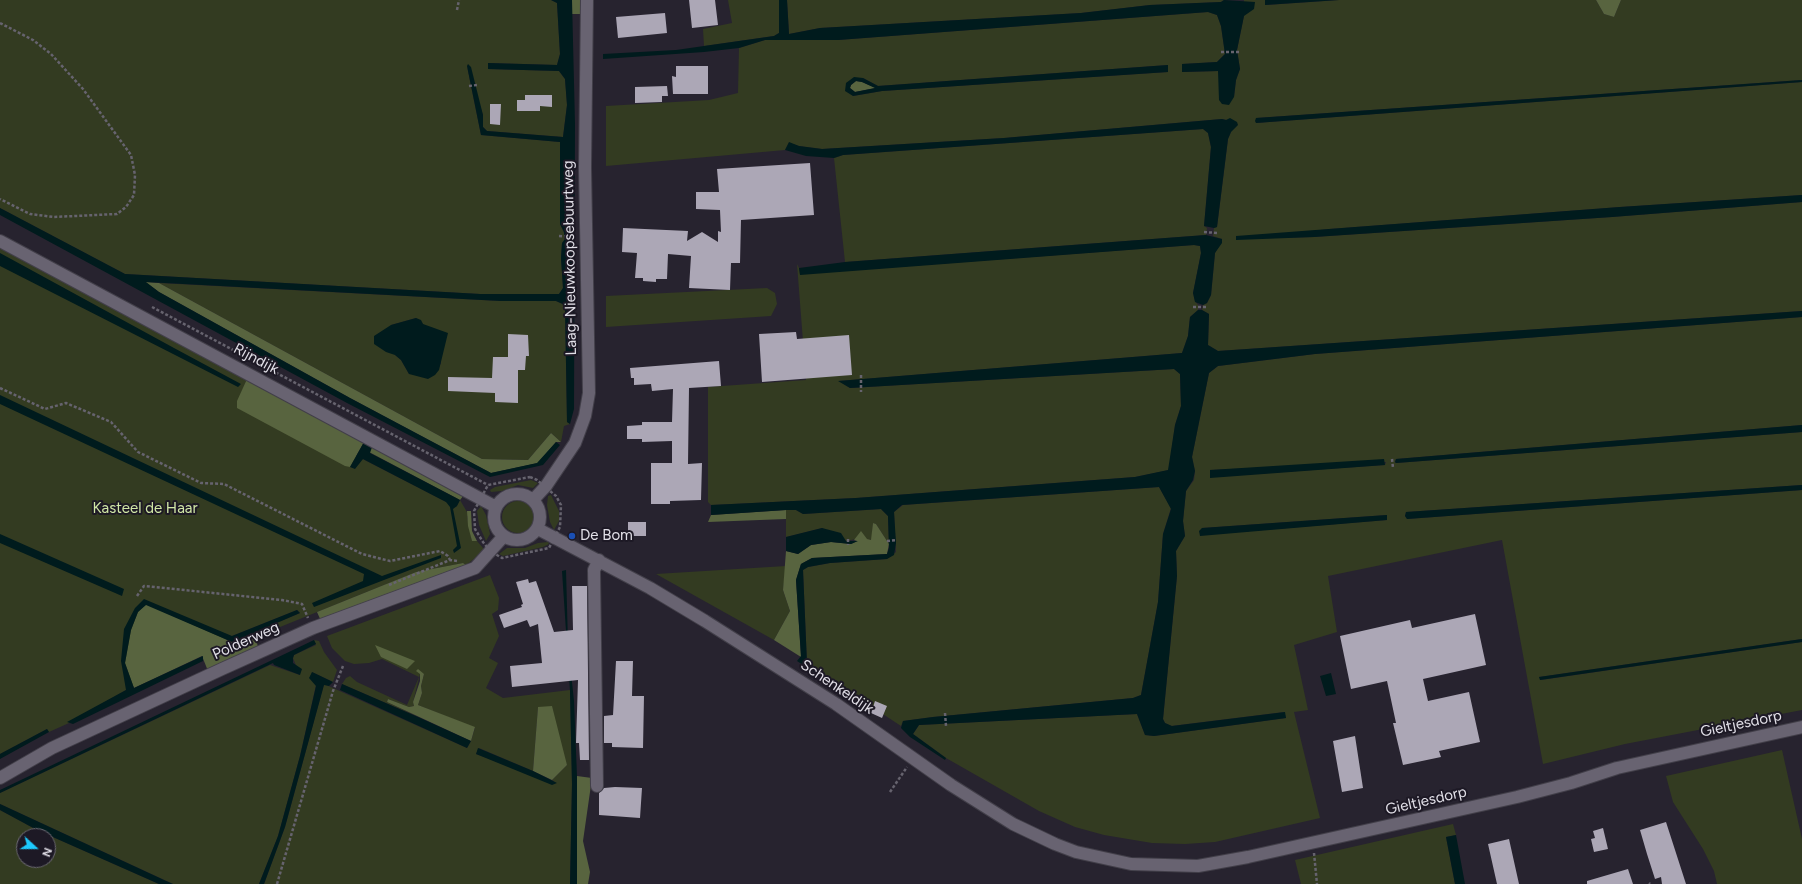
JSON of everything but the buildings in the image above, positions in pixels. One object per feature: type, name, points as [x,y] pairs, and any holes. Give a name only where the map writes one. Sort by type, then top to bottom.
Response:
[{"type":"street","name":"Laag-Nieuwkoopsebuurtweg","points":[[532,500],[546,486],[575,443],[585,416],[589,393],[585,190],[587,0]]},
{"type":"street","name":"Rijndijk","points":[[0,241],[496,507]]},
{"type":"street","points":[[513,494],[526,496],[532,500],[538,507],[541,519],[538,529],[527,539],[513,541],[503,537],[496,528],[494,517],[496,507],[503,499],[513,494]]},
{"type":"street","points":[[538,529],[599,560],[594,570],[597,786]]},
{"type":"street","name":"Polderweg","points":[[0,778],[52,748],[222,668],[313,628],[475,568],[503,537]]},
{"type":"street","name":"Schenkeldijk","points":[[599,560],[705,621],[830,700],[950,785],[996,814],[1055,844]]},
{"type":"street","name":"Gieltjesdorp","points":[[1055,844],[1083,854],[1131,864],[1198,866],[1314,843],[1517,797],[1571,783],[1617,768],[1802,727]]},
{"type":"path","points":[[457,10],[459,0]]},
{"type":"path","points":[[0,23],[33,40],[51,54],[83,89],[130,155],[135,175],[134,196],[126,207],[117,214],[54,217],[30,214],[0,199]]},
{"type":"path","points":[[1220,52],[1240,52]]},
{"type":"path","points":[[469,86],[478,85]]},
{"type":"path","points":[[1204,232],[1217,233]]},
{"type":"path","points":[[559,236],[578,237]]},
{"type":"path","name":"Rijndijk","points":[[147,304],[488,485]]},
{"type":"path","points":[[1193,307],[1206,307]]},
{"type":"path","points":[[861,376],[861,392]]},
{"type":"path","points":[[0,388],[45,409],[66,403],[111,422],[138,452],[201,483],[224,484],[362,554],[390,561],[440,551],[448,556],[450,560]]},
{"type":"path","points":[[1392,459],[1393,468]]},
{"type":"path","points":[[490,551],[502,558],[550,548],[560,528],[561,505],[556,496],[546,486]]},
{"type":"path","points":[[848,539],[848,546]]},
{"type":"path","points":[[887,541],[897,540]]},
{"type":"path","points":[[137,596],[144,586],[282,600],[302,604],[309,620]]},
{"type":"path","points":[[277,884],[333,691],[343,666]]},
{"type":"path","points":[[946,713],[946,726]]},
{"type":"path","points":[[890,792],[905,769]]},
{"type":"path","points":[[1314,854],[1317,884]]},
{"type":"green space","points":[[0,0],[551,0],[557,3],[560,54],[557,65],[489,63],[488,69],[559,71],[565,79],[567,105],[563,137],[487,131],[483,127],[483,115],[467,66],[481,135],[560,142],[560,224],[565,239],[562,243],[561,258],[563,288],[559,294],[480,294],[125,274],[0,208]]},
{"type":"green space","points":[[572,0],[582,0],[582,14],[572,14]]},
{"type":"green space","points":[[728,0],[779,0],[779,33],[774,36],[704,46],[703,29],[732,23]]},
{"type":"green space","points":[[787,0],[1224,0],[1221,2],[1150,5],[1081,13],[820,28],[789,34]]},
{"type":"green space","points":[[1244,0],[1265,0],[1266,5],[1339,0],[1596,0],[1604,14],[1614,17],[1621,0],[1802,0],[1802,80],[1256,118],[1256,123],[1802,82],[1802,195],[1330,229],[1236,239],[1314,237],[1612,217],[1802,202],[1802,311],[1218,351],[1208,345],[1209,314],[1202,310],[1203,305],[1207,303],[1211,295],[1215,253],[1222,239],[1213,236],[1214,228],[1217,227],[1228,139],[1231,132],[1227,120],[1222,119],[1004,138],[822,149],[789,143],[785,150],[606,166],[606,106],[709,100],[738,93],[739,48],[765,40],[838,40],[1208,12],[1217,15],[1221,26],[1225,54],[1217,62],[1182,64],[1182,72],[1219,71],[1219,100],[1234,97],[1236,80],[1240,69],[1237,50],[1244,16]],"holes":[[[1168,65],[1168,72],[882,91],[853,96],[846,83],[863,78],[878,86]]]},
{"type":"green space","points":[[1596,0],[1621,0],[1614,17],[1604,14]]},
{"type":"green space","points":[[856,81],[876,88],[855,92],[850,88]]},
{"type":"green space","points":[[1203,129],[1208,133],[1211,147],[1204,226],[1207,228],[1206,235],[845,262],[834,158],[843,155]]},
{"type":"green space","points":[[1194,245],[1200,246],[1201,253],[1193,293],[1195,301],[1198,305],[1198,310],[1190,317],[1188,336],[1182,353],[839,381],[850,388],[1174,369],[1180,374],[1181,406],[1175,425],[1169,470],[1135,477],[856,498],[711,505],[708,502],[708,387],[806,380],[797,264],[800,274]]},
{"type":"green space","name":"Kasteel de Haar","points":[[0,248],[247,379],[240,396],[456,507],[460,500],[467,512],[471,514],[467,516],[472,541],[477,541],[483,548],[483,552],[466,565],[463,563],[416,572],[243,642],[237,640],[300,613],[297,610],[232,636],[126,690],[69,723],[49,732],[47,729],[0,754]]},
{"type":"green space","points":[[145,282],[159,283],[482,459],[528,460],[551,433],[561,442],[556,442],[538,463],[491,473],[350,398],[159,292]]},
{"type":"green space","points":[[159,283],[501,301],[556,301],[565,305],[567,422],[570,424],[564,426],[561,442],[551,433],[528,460],[482,459]],"holes":[[[416,318],[423,324],[441,359],[441,364],[409,374],[401,360],[395,355],[391,325]]]},
{"type":"green space","points":[[767,288],[775,293],[777,304],[771,316],[606,327],[606,296]]},
{"type":"green space","points":[[1802,317],[1802,425],[1396,459],[1395,462],[1802,432],[1802,485],[1406,512],[1405,516],[1407,519],[1802,490],[1802,639],[1539,677],[1541,680],[1802,642],[1802,710],[1625,744],[1543,764],[1502,540],[1328,576],[1337,632],[1294,645],[1308,710],[1294,712],[1320,818],[1215,842],[1185,844],[1152,843],[1104,835],[1075,827],[1039,811],[946,758],[913,734],[919,725],[1137,714],[1145,735],[1154,736],[1286,718],[1284,712],[1171,726],[1165,723],[1163,719],[1177,576],[1176,551],[1185,536],[1183,521],[1186,491],[1194,480],[1195,471],[1192,457],[1209,373],[1218,366],[1315,354]],"holes":[[[1386,462],[1385,465],[1210,477],[1210,470]],[[1387,515],[1387,520],[1200,535],[1202,528]]]},
{"type":"green space","points":[[247,379],[364,442],[350,467],[345,466],[237,408],[237,401]]},
{"type":"green space","points":[[372,447],[464,495],[460,500],[369,452]]},
{"type":"green space","points":[[531,480],[538,483],[533,488],[518,485],[502,491],[491,492],[490,490],[495,487]]},
{"type":"green space","points":[[1159,487],[1171,508],[1163,534],[1158,602],[1141,695],[1133,698],[933,717],[903,721],[901,726],[807,664],[803,570],[808,567],[830,563],[887,559],[896,552],[894,512],[903,505]]},
{"type":"green space","points":[[551,495],[559,511],[559,521],[554,530],[550,522],[547,505],[548,496]]},
{"type":"green space","points":[[518,501],[524,502],[531,508],[534,517],[533,523],[527,530],[518,533],[512,532],[505,526],[502,517],[503,511],[509,504]]},
{"type":"green space","points":[[481,506],[486,515],[490,534],[486,541],[479,525],[477,511]]},
{"type":"green space","points":[[881,509],[888,516],[889,544],[876,524],[873,523],[872,540],[856,539],[846,541],[822,528],[786,537],[786,510],[796,510],[803,514]]},
{"type":"green space","points":[[786,510],[786,519],[708,522],[711,515]]},
{"type":"green space","points":[[467,511],[471,511],[472,531],[477,541],[472,541],[468,526]]},
{"type":"green space","points":[[873,523],[876,524],[889,544],[887,554],[812,558],[801,564],[796,580],[801,657],[774,640],[790,611],[783,590],[786,551],[798,554],[811,545],[831,542],[851,544],[857,541],[854,540],[861,531],[867,539],[871,540]]},
{"type":"green space","points":[[548,542],[549,544],[543,547],[503,556],[499,554],[507,548],[525,548],[538,543]]},
{"type":"green space","points":[[463,563],[466,565],[321,621],[317,612],[416,572]]},
{"type":"green space","points":[[786,566],[783,590],[790,611],[774,640],[656,574]]},
{"type":"green space","points":[[490,575],[499,598],[498,610],[492,614],[499,636],[489,658],[498,663],[486,688],[503,698],[570,690],[572,784],[570,884],[264,884],[285,827],[324,684],[467,748],[475,728],[418,705],[422,693],[421,686],[424,674],[420,674],[413,702],[414,706],[409,707],[388,699],[387,702],[418,717],[342,684],[346,678],[350,676],[357,682],[407,705],[419,677],[382,659],[369,663],[354,664],[345,661],[332,648],[327,636]],"holes":[[[538,707],[567,765],[552,780],[556,783],[476,754],[479,748],[533,771]]]},
{"type":"green space","points":[[146,604],[232,642],[243,642],[256,637],[258,648],[208,671],[202,656],[134,688],[125,663],[131,630],[138,612]]},
{"type":"green space","points":[[314,640],[319,641],[324,652],[337,670],[333,682],[312,672],[316,685],[300,756],[278,836],[259,884],[173,884],[56,830],[56,828],[52,828],[0,804],[0,793],[270,665],[300,675],[293,658],[294,655],[316,645]]},
{"type":"green space","points":[[375,645],[415,661],[407,669],[381,657]]},
{"type":"green space","points":[[418,669],[424,674],[421,686],[422,693],[418,705],[475,727],[471,741],[387,702],[388,699],[409,707],[414,706],[413,702],[420,681],[420,674],[416,671]]},
{"type":"green space","points":[[552,706],[567,765],[552,780],[533,771],[538,707]]},
{"type":"green space","points":[[1782,750],[1802,839],[1802,884],[1717,884],[1714,871],[1703,849],[1673,802],[1666,776]]},
{"type":"green space","points":[[577,776],[592,778],[583,841],[590,872],[588,884],[577,884]]},
{"type":"green space","points":[[0,810],[33,828],[16,828],[16,868],[56,868],[56,838],[159,884],[0,884]]},
{"type":"green space","points":[[1453,824],[1456,835],[1446,837],[1455,884],[1301,884],[1295,860]]},
{"type":"shaded area","points":[[551,0],[572,0],[575,124],[574,409],[570,424],[567,422],[565,305],[556,301],[501,301],[146,282],[159,292],[350,398],[491,473],[537,463],[556,442],[560,445],[543,465],[490,477],[347,403],[0,215],[0,208],[125,274],[480,294],[559,294],[563,288],[561,258],[562,243],[565,239],[564,232],[560,224],[560,142],[481,135],[467,66],[468,64],[471,67],[483,115],[483,127],[487,131],[563,137],[567,105],[565,79],[559,71],[488,69],[488,63],[557,65],[560,54],[557,3]]},
{"type":"shaded area","points":[[779,0],[787,0],[789,34],[820,28],[1081,13],[1150,5],[1221,2],[1224,0],[1255,2],[1254,9],[1244,16],[1237,50],[1240,69],[1236,80],[1234,97],[1229,105],[1222,104],[1219,100],[1218,71],[1182,72],[1182,64],[1217,62],[1225,54],[1221,26],[1217,15],[1208,12],[838,40],[765,40],[739,48],[603,59],[603,54],[676,50],[774,36],[779,33]]},
{"type":"shaded area","points":[[1265,0],[1339,0],[1265,5]]},
{"type":"shaded area","points":[[1168,65],[1168,72],[882,91],[853,96],[845,91],[846,83],[854,77],[863,78],[878,86]],"holes":[[[856,81],[875,88],[855,92],[850,88]]]},
{"type":"shaded area","points":[[1802,80],[1802,82],[1256,123],[1255,121],[1256,118]]},
{"type":"shaded area","points":[[1230,118],[1237,122],[1238,125],[1231,132],[1228,139],[1217,227],[1214,228],[1204,226],[1211,147],[1208,133],[1203,129],[843,155],[834,158],[806,156],[785,150],[789,142],[799,146],[822,149],[1004,138],[1222,119],[1226,120]]},
{"type":"shaded area","points":[[1802,195],[1802,202],[1612,217],[1314,237],[1236,240],[1236,236]]},
{"type":"shaded area","points":[[1206,235],[1222,239],[1222,243],[1215,253],[1211,295],[1207,303],[1203,305],[1195,302],[1193,293],[1201,253],[1200,246],[1194,245],[800,275],[799,268],[845,262]]},
{"type":"shaded area","points":[[0,253],[241,384],[238,387],[0,266]]},
{"type":"shaded area","points":[[1198,310],[1202,310],[1209,314],[1208,345],[1218,351],[1802,311],[1802,317],[1315,354],[1218,366],[1209,373],[1192,457],[1195,471],[1193,480],[1186,491],[1183,521],[1185,536],[1176,551],[1177,576],[1163,719],[1165,723],[1172,726],[1285,712],[1286,718],[1154,736],[1145,735],[1137,714],[919,725],[913,734],[946,758],[945,760],[910,737],[901,728],[903,721],[1133,698],[1141,695],[1158,602],[1163,534],[1171,509],[1159,487],[902,505],[894,512],[896,543],[894,555],[887,559],[830,563],[808,567],[803,570],[807,664],[859,698],[857,700],[797,661],[801,656],[796,580],[801,564],[812,558],[887,554],[889,548],[888,516],[881,509],[803,514],[796,510],[786,510],[711,515],[711,505],[856,498],[1135,477],[1168,470],[1175,425],[1181,406],[1180,374],[1174,369],[850,388],[838,381],[1182,353],[1188,336],[1190,317]]},
{"type":"shaded area","points":[[416,318],[421,320],[423,324],[448,333],[439,370],[435,375],[428,379],[409,374],[401,360],[395,355],[386,352],[374,344],[374,336],[391,325]]},
{"type":"shaded area","points":[[0,395],[382,576],[441,555],[441,558],[314,607],[312,603],[363,581],[364,574],[0,404]]},
{"type":"shaded area","points":[[1802,425],[1802,432],[1395,462],[1396,459]]},
{"type":"shaded area","points":[[364,442],[372,447],[370,453],[460,500],[457,506],[453,509],[461,548],[454,553],[453,550],[457,546],[450,507],[446,502],[363,459],[355,469],[350,467]]},
{"type":"shaded area","points":[[1384,459],[1385,465],[1210,478],[1210,470]]},
{"type":"shaded area","points":[[1802,485],[1802,490],[1407,519],[1405,516],[1406,512]]},
{"type":"shaded area","points":[[1387,515],[1387,520],[1200,536],[1199,531],[1202,528]]},
{"type":"shaded area","points":[[822,528],[841,533],[846,541],[858,541],[851,544],[831,542],[811,545],[798,554],[786,551],[786,537]]},
{"type":"shaded area","points":[[0,534],[124,589],[122,596],[0,543]]},
{"type":"shaded area","points":[[566,570],[568,644],[574,701],[577,776],[577,884],[570,884],[572,784],[570,691],[562,571]]},
{"type":"shaded area","points":[[144,599],[232,636],[297,610],[300,613],[232,642],[146,605],[138,612],[131,630],[125,663],[134,688],[203,656],[203,661],[73,724],[67,722],[126,690],[121,661],[124,629],[135,608]]},
{"type":"shaded area","points":[[1802,639],[1802,642],[1540,680],[1539,677]]},
{"type":"shaded area","points":[[314,640],[316,644],[294,655],[293,663],[302,669],[300,675],[274,665],[273,663],[0,793],[0,790]]},
{"type":"shaded area","points":[[312,672],[333,682],[329,686],[324,685],[285,827],[264,884],[259,884],[278,836],[300,756],[316,686],[309,678]]},
{"type":"shaded area","points":[[1331,673],[1336,694],[1326,696],[1320,676]]},
{"type":"shaded area","points":[[342,684],[471,741],[467,748],[340,690]]},
{"type":"shaded area","points":[[47,729],[49,732],[0,759],[0,754]]},
{"type":"shaded area","points":[[478,748],[533,771],[557,783],[552,785],[476,754]]},
{"type":"shaded area","points":[[0,804],[52,828],[33,828],[0,810]]},
{"type":"shaded area","points":[[56,830],[173,884],[159,884],[56,838]]},
{"type":"shaded area","points":[[1456,835],[1465,884],[1455,884],[1446,837]]},
{"type":"place","name":"De Bom","points":[[572,536]]}]
